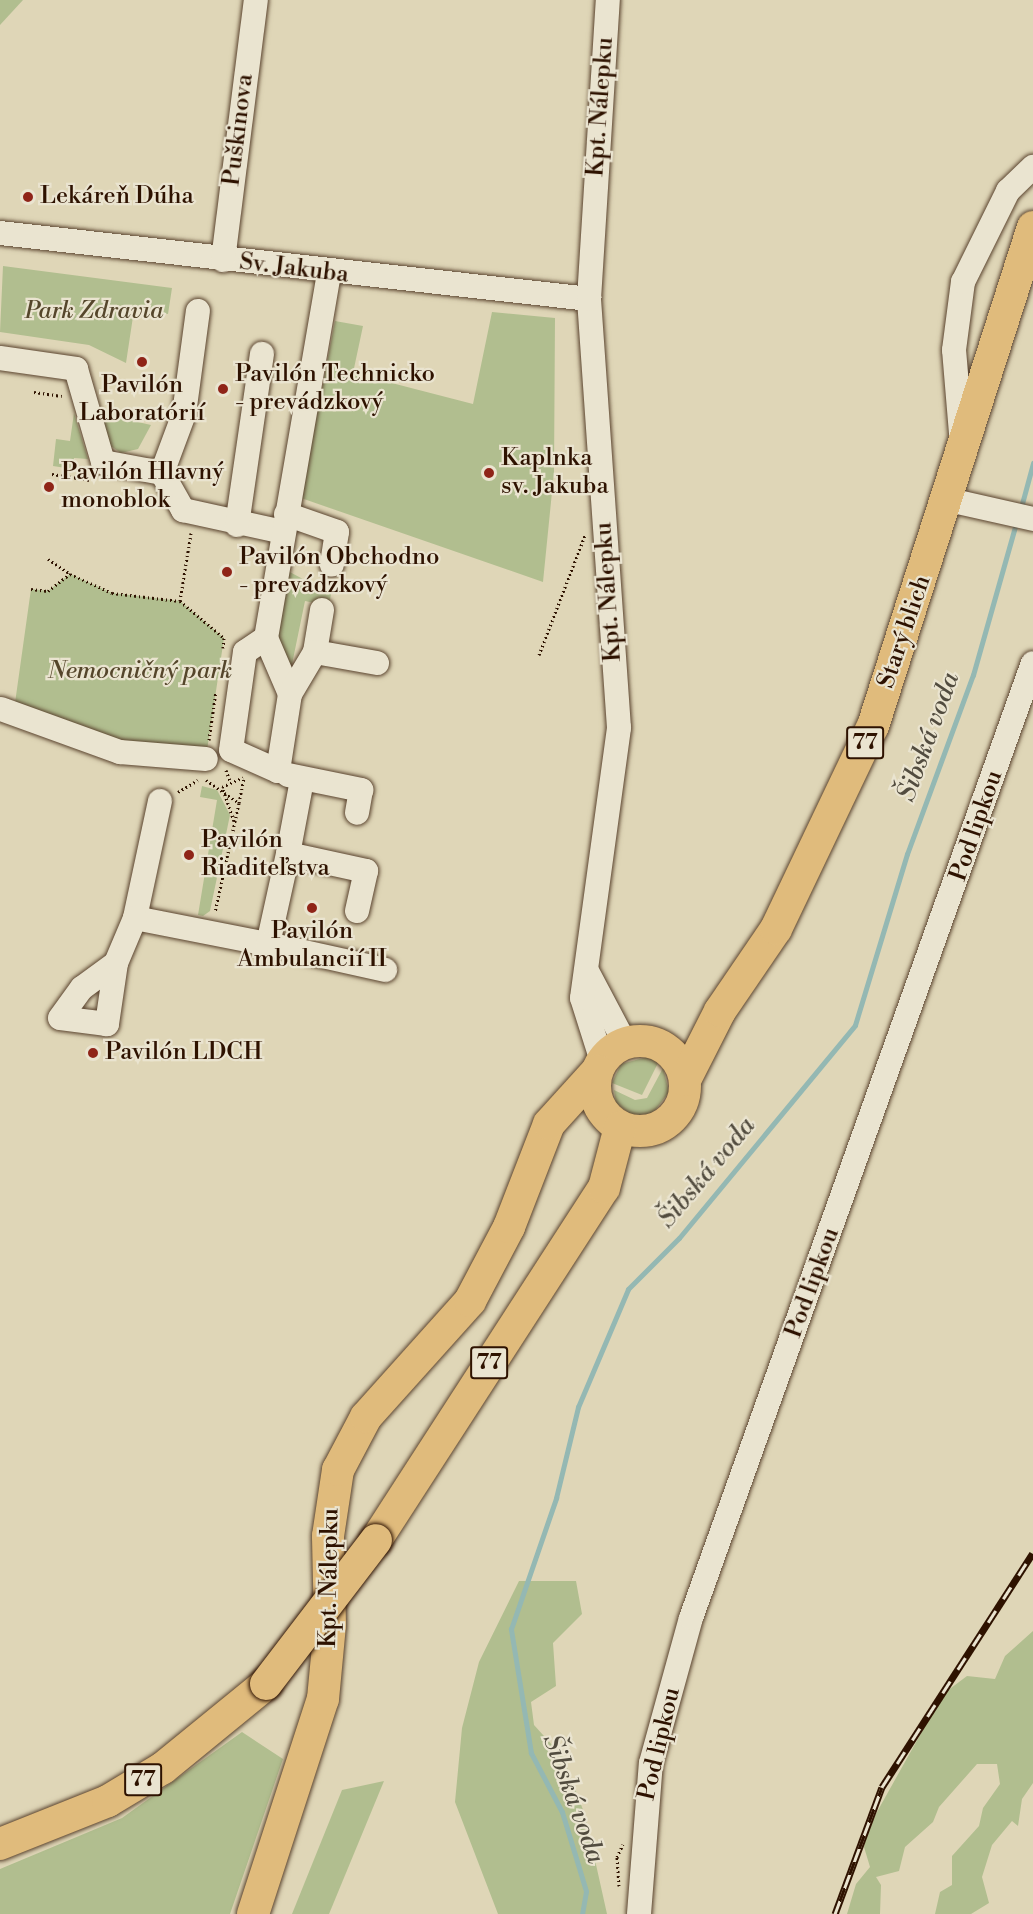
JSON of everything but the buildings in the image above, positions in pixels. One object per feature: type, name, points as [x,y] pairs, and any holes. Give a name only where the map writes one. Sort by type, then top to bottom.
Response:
[{"type":"main road","name":"Starý blich","points":[[685,1080],[720,1011],[776,929],[834,816],[873,726],[950,500],[1033,227]]},
{"type":"main road","name":"Starý blich","points":[[660,1045],[720,1011]]},
{"type":"main road","points":[[608,1058],[660,1045],[676,1060],[685,1080]]},
{"type":"main road","name":"77","points":[[604,1188],[611,1120],[596,1100],[608,1058]]},
{"type":"main road","name":"Kpt. Nálepku","points":[[253,1914],[311,1743],[329,1659],[328,1536],[338,1470],[366,1417],[470,1301],[509,1227],[539,1150],[560,1110],[608,1058]]},
{"type":"main road","name":"77","points":[[0,1844],[108,1801],[163,1768],[266,1684],[376,1540],[604,1188],[627,1169],[651,1130],[681,1106],[685,1080]]},
{"type":"main road","name":"Kpt. Nálepku","points":[[539,1150],[562,1125],[592,1111],[611,1120]]},
{"type":"main road","points":[[611,1120],[651,1130]]},
{"type":"street","name":"Puškinova","points":[[223,260],[256,0]]},
{"type":"street","name":"Kpt. Nálepku","points":[[608,0],[589,299],[619,728],[585,967],[604,1012],[608,1058]]},
{"type":"street","points":[[964,453],[954,350],[963,282],[1008,191],[1033,167]]},
{"type":"street","name":"Sv. Jakuba","points":[[0,232],[329,274],[589,299]]},
{"type":"street","points":[[290,694],[266,638],[329,274]]},
{"type":"street","points":[[162,473],[184,414],[198,311]]},
{"type":"street","points":[[237,525],[262,354]]},
{"type":"street","points":[[0,361],[75,369],[103,462],[162,473],[183,510],[237,525],[285,523],[337,532],[332,565]]},
{"type":"street","points":[[950,500],[1033,519]]},
{"type":"street","points":[[278,771],[290,694],[315,652],[322,610]]},
{"type":"street","points":[[266,638],[245,652],[231,750],[302,780],[361,790],[357,813]]},
{"type":"street","points":[[315,652],[377,663]]},
{"type":"street","name":"Pod lipkou","points":[[639,1914],[651,1763],[691,1618],[1033,663]]},
{"type":"street","points":[[0,695],[0,710],[120,752],[204,769]]},
{"type":"street","points":[[268,944],[302,780]]},
{"type":"street","points":[[116,963],[135,918],[160,801]]},
{"type":"street","points":[[288,854],[366,871],[357,911]]},
{"type":"street","points":[[135,918],[385,970]]},
{"type":"path","points":[[52,474],[98,481]]},
{"type":"path","points":[[538,655],[583,536],[604,522]]},
{"type":"path","points":[[180,601],[191,532],[184,525]]},
{"type":"path","points":[[48,559],[70,574],[112,593],[180,601],[224,638],[221,660]]},
{"type":"path","points":[[31,589],[48,591],[70,574]]},
{"type":"path","points":[[160,801],[204,769],[218,682]]},
{"type":"path","points":[[230,768],[224,775],[230,781]]},
{"type":"path","points":[[204,769],[239,803],[210,933]]},
{"type":"path","points":[[222,787],[235,822]]},
{"type":"green space","points":[[0,0],[23,0],[0,25]]},
{"type":"green space","name":"Park Zdravia","points":[[3,266],[172,288],[168,314],[134,310],[126,363],[89,345],[0,332]]},
{"type":"green space","points":[[492,312],[555,318],[554,472],[543,582],[301,498],[335,321],[363,326],[353,373],[473,404]]},
{"type":"green space","points":[[74,413],[88,459],[74,458],[72,469],[53,466],[56,439],[70,441]]},
{"type":"green space","points":[[116,417],[151,425],[138,449],[121,453],[105,442],[102,423]]},
{"type":"green space","points":[[286,570],[331,594],[329,606],[305,601],[291,669],[277,645]]},
{"type":"green space","name":"Nemocničný park","points":[[70,574],[112,593],[180,601],[224,638],[206,757],[127,746],[15,703],[31,589],[48,591]]},
{"type":"green space","points":[[202,786],[217,790],[230,815],[210,911],[203,916],[198,915],[217,800],[200,797]]},
{"type":"green space","points":[[647,1057],[658,1063],[642,1095],[612,1083],[621,1064]]},
{"type":"green space","points":[[663,1068],[669,1092],[653,1113],[633,1116],[616,1103],[614,1090],[635,1100],[647,1098]]},
{"type":"green space","points":[[519,1581],[576,1581],[582,1614],[553,1643],[556,1686],[531,1702],[534,1725],[563,1757],[585,1815],[607,1914],[498,1914],[455,1802],[462,1728],[479,1662]]},
{"type":"green space","points":[[1033,1631],[1033,1783],[1022,1799],[1018,1826],[1012,1821],[992,1845],[982,1877],[989,1903],[971,1914],[935,1914],[940,1892],[952,1885],[952,1856],[979,1826],[983,1808],[1000,1784],[997,1764],[977,1764],[939,1807],[933,1822],[905,1847],[899,1871],[876,1877],[881,1885],[880,1914],[847,1914],[856,1884],[870,1867],[864,1847],[868,1828],[943,1694],[967,1676],[995,1679],[1005,1656]]},
{"type":"green space","points":[[242,1732],[283,1759],[230,1914],[0,1914],[0,1869],[122,1818]]},
{"type":"green space","points":[[384,1781],[329,1914],[292,1914],[342,1790]]},
{"type":"waterway","name":"Šibská voda","points":[[1020,511],[1033,463]]},
{"type":"waterway","name":"Šibská voda","points":[[582,1914],[586,1891],[562,1812],[531,1753],[511,1629],[556,1498],[578,1407],[628,1289],[679,1238],[855,1025],[907,854],[973,675],[1016,523]]},
{"type":"railway","points":[[835,1914],[882,1787],[1033,1553]]},
{"type":"place","name":"Lekáreň Dúha","points":[[28,197]]},
{"type":"place","name":"Pavilón Laboratórií","points":[[142,362]]},
{"type":"place","name":"Pavilón Technicko - prevádzkový","points":[[223,389]]},
{"type":"place","name":"Kaplnka sv. Jakuba","points":[[489,473]]},
{"type":"place","name":"Pavilón Hlavný monoblok","points":[[49,487]]},
{"type":"place","name":"Pavilón Obchodno - prevádzkový","points":[[227,572]]},
{"type":"place","name":"Pavilón Riaditeľstva","points":[[189,855]]},
{"type":"place","name":"Pavilón Ambulancií II","points":[[312,908]]},
{"type":"place","name":"Pavilón LDCH","points":[[93,1053]]}]
